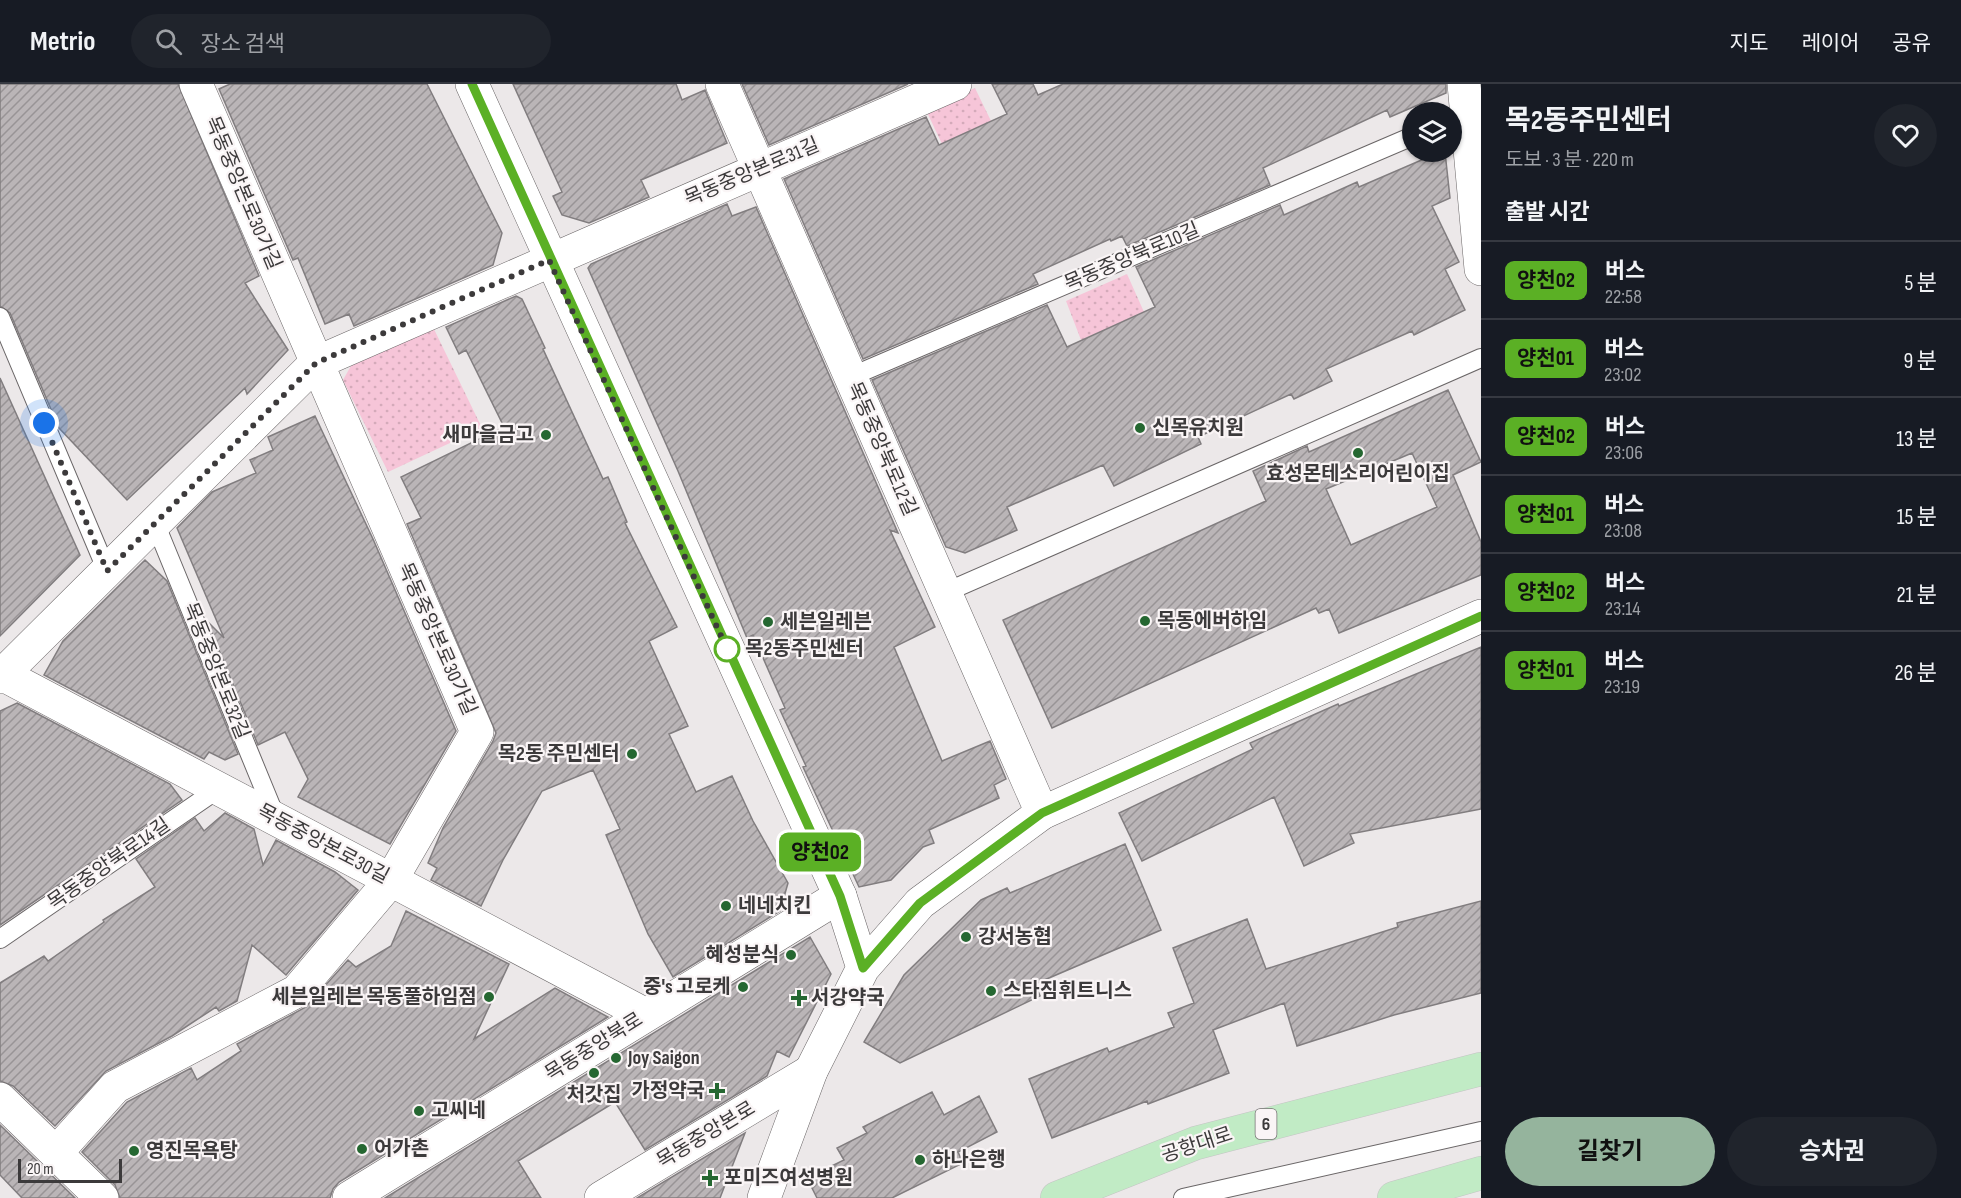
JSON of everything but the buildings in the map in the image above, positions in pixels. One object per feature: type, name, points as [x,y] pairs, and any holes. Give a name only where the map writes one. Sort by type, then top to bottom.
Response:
[{"type":"main road","name":"공항대로","points":[[1057,1198],[1196,1143],[1481,1069]]},
{"type":"main road","points":[[1394,1198],[1481,1173]]},
{"type":"street","name":"목동중앙본로30가길","points":[[56,1154],[115,1087],[297,991],[391,880],[477,732],[196,84]]},
{"type":"street","points":[[472,84],[549,260],[840,896],[863,968]]},
{"type":"street","name":"목동중앙북로12길","points":[[722,84],[1042,813]]},
{"type":"street","name":"목동중앙본로31길","points":[[549,260],[956,84]]},
{"type":"street","points":[[1462,113],[1479,225],[1481,269]]},
{"type":"street","points":[[1,675],[316,363],[549,260]]},
{"type":"street","points":[[764,1198],[811,1071],[863,968],[920,903],[1042,813],[1481,616]]},
{"type":"street","name":"목동중앙본로30길","points":[[1,675],[646,1015]]},
{"type":"street","name":"목동중앙북로","points":[[349,1198],[840,896]]},
{"type":"street","name":"목동중앙본로","points":[[601,1198],[811,1071]]},
{"type":"street","points":[[0,1099],[102,1198]]},
{"type":"lane","name":"목동중앙북로10길","points":[[850,377],[1402,141]]},
{"type":"lane","points":[[0,317],[107,571]]},
{"type":"lane","points":[[944,592],[1481,358]]},
{"type":"lane","name":"목동중앙본로32길","points":[[155,523],[277,820]]},
{"type":"lane","name":"목동중앙북로14길","points":[[0,939],[218,789]]},
{"type":"lane","points":[[1183,1198],[1223,1193],[1481,1131]]},
{"type":"shaded area","points":[[975,88],[991,121],[942,144],[925,108]]},
{"type":"shaded area","points":[[1127,274],[1144,312],[1081,340],[1066,301]]},
{"type":"shaded area","points":[[432,325],[482,428],[388,472],[343,380],[352,364]]},
{"type":"bus line","name":"양천02","points":[[472,84],[549,260],[840,896],[863,968],[920,903],[1042,813],[1481,616]]},
{"type":"place","name":"신목유치원","points":[[1140,428]]},
{"type":"place","name":"새마을금고","points":[[546,435]]},
{"type":"place","name":"효성몬테소리어린이집","points":[[1358,453]]},
{"type":"place","name":"목동에버하임","points":[[1145,621]]},
{"type":"place","name":"세븐일레븐","points":[[768,622]]},
{"type":"place","name":"목2동주민센터","points":[[727,649]]},
{"type":"place","name":"목2동 주민센터","points":[[632,754]]},
{"type":"place","name":"네네치킨","points":[[726,906]]},
{"type":"place","name":"강서농협","points":[[966,937]]},
{"type":"place","name":"혜성분식","points":[[791,955]]},
{"type":"place","name":"중's 고로케","points":[[743,987]]},
{"type":"place","name":"스타짐휘트니스","points":[[991,991]]},
{"type":"place","name":"세븐일레븐 목동풀하임점","points":[[489,997]]},
{"type":"place","name":"서강약국","points":[[799,998]]},
{"type":"place","name":"Joy Saigon","points":[[616,1058]]},
{"type":"place","name":"처갓집","points":[[594,1073]]},
{"type":"place","name":"가정약국","points":[[717,1091]]},
{"type":"place","name":"고씨네","points":[[419,1111]]},
{"type":"place","name":"어가촌","points":[[362,1149]]},
{"type":"place","name":"영진목욕탕","points":[[134,1151]]},
{"type":"place","name":"하나은행","points":[[920,1160]]},
{"type":"place","name":"포미즈여성병원","points":[[710,1178]]},
{"type":"route","points":[[44,423],[107,571],[316,363],[549,260],[727,649]]}]
